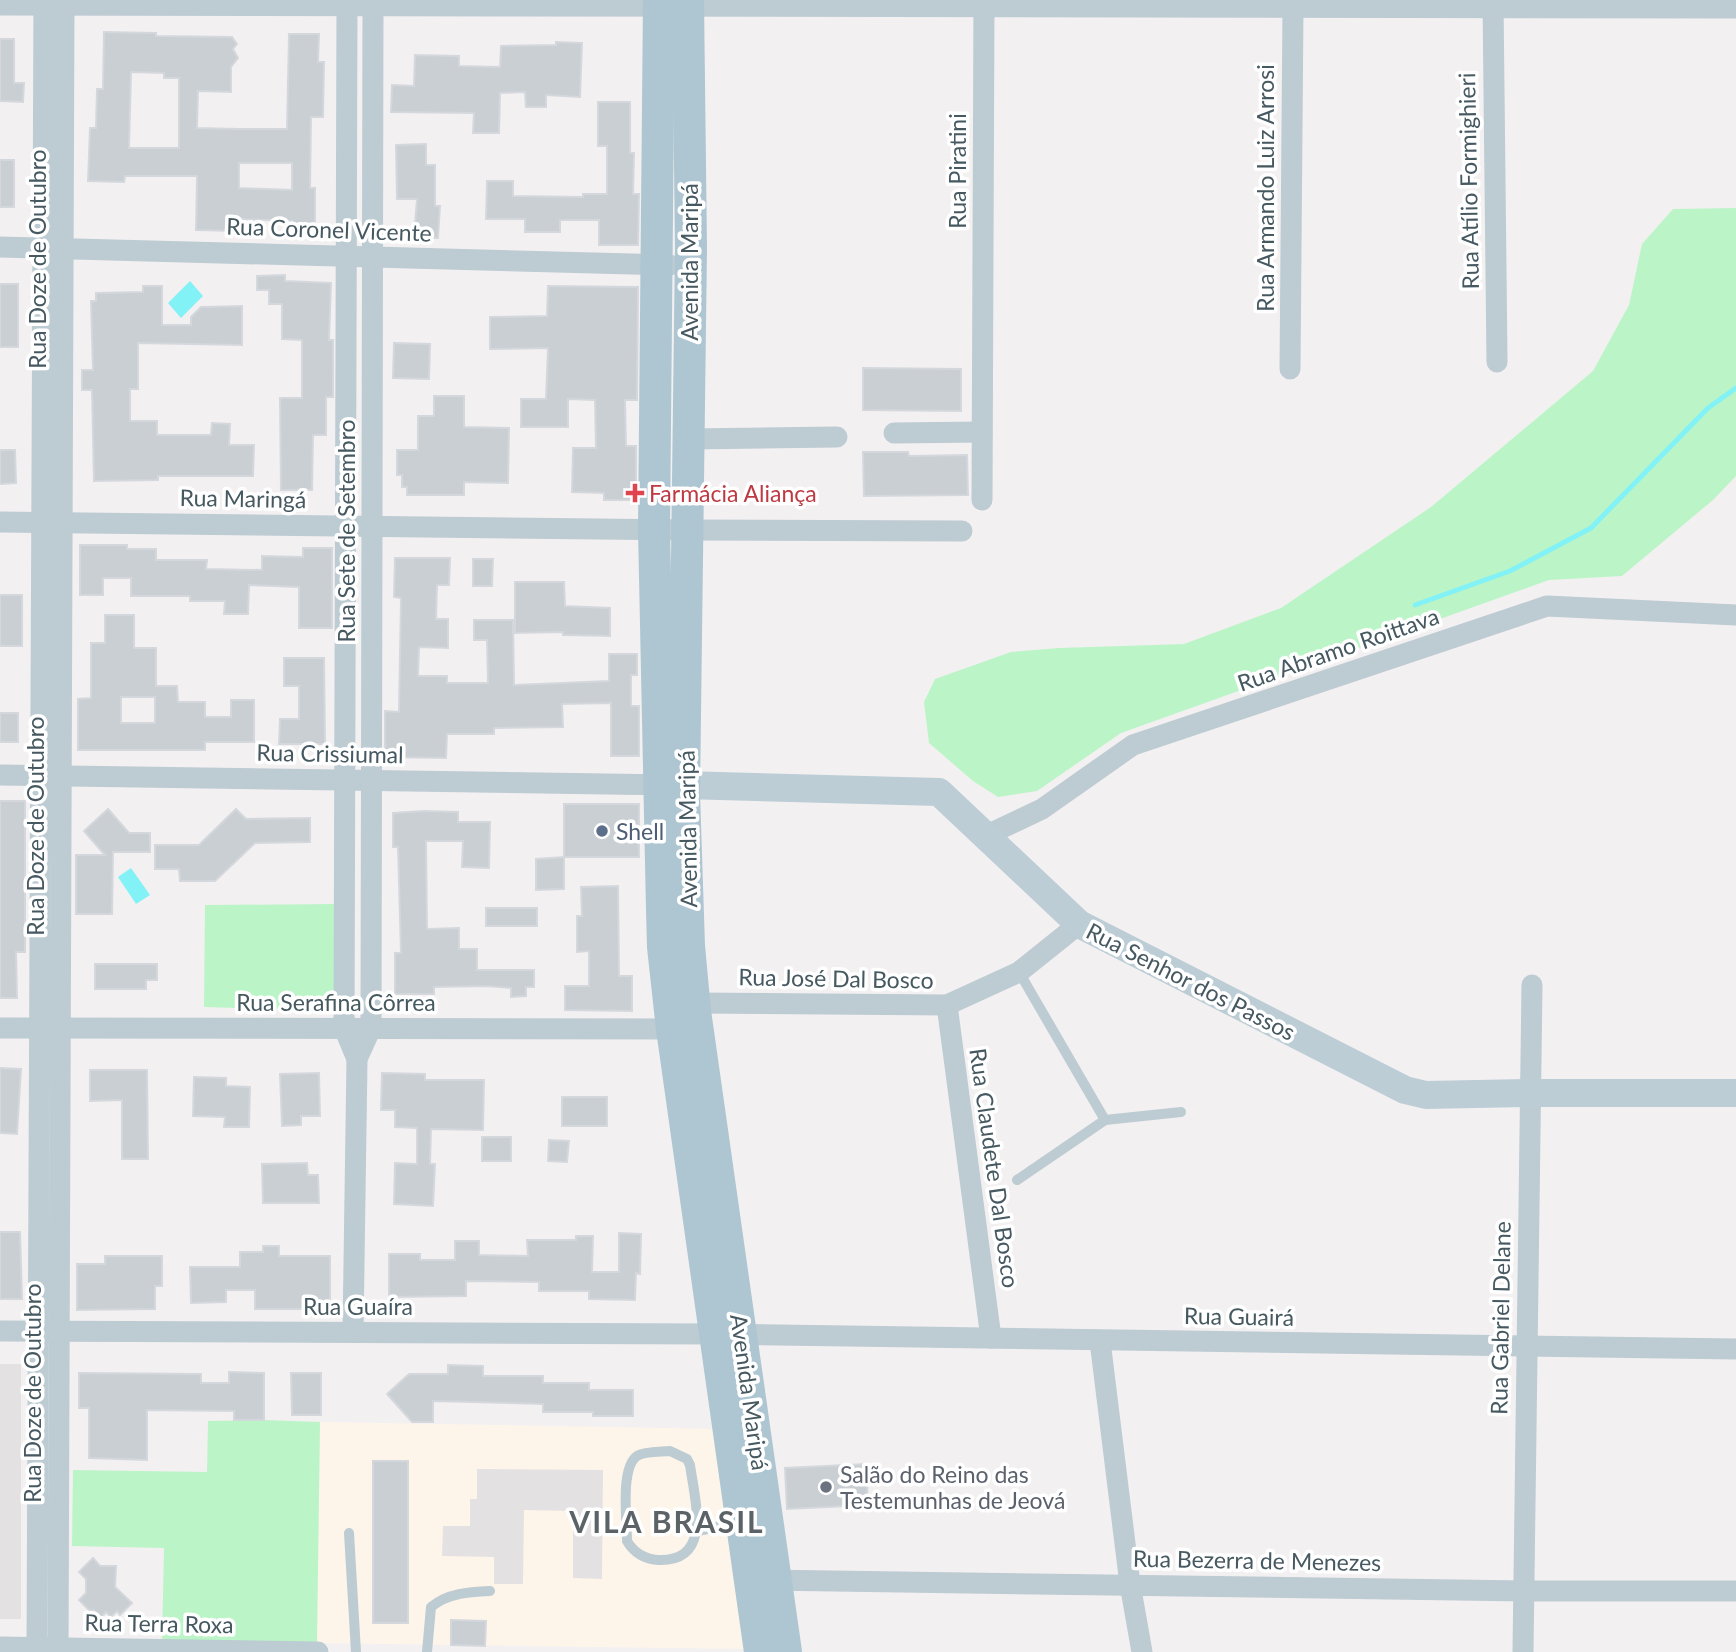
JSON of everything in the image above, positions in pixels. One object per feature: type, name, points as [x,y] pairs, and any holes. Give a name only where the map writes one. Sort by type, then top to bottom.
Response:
[{"type":"main road","name":"Avenida Maripá","points":[[674,2],[656,264],[654,530],[672,785],[689,946],[685,1027],[763,1580],[786,1652]]},
{"type":"main road","name":"Avenida Maripá","points":[[672,785],[688,531],[690,266],[674,2]]},
{"type":"main road","points":[[656,264],[664,273],[674,273],[690,266]]},
{"type":"main road","points":[[654,530],[661,539],[673,540],[688,531]]},
{"type":"main road","name":"Avenida Maripá","points":[[760,1652],[763,1580]]},
{"type":"street","points":[[0,5],[674,2],[1293,7],[1493,4],[1736,8]]},
{"type":"street","points":[[47,1650],[54,3]]},
{"type":"street","name":"Rua Sete de Setembro","points":[[347,3],[344,1028],[357,1059]]},
{"type":"street","name":"Rua Sete de Setembro","points":[[353,1332],[357,1059],[371,1028],[373,3]]},
{"type":"street","name":"Rua Piratini","points":[[982,500],[984,3]]},
{"type":"street","name":"Rua Atílio Formighieri","points":[[1493,4],[1497,362]]},
{"type":"street","name":"Rua Armando Luiz Arrosi","points":[[1290,369],[1293,7]]},
{"type":"street","name":"Rua Coronel Vicente","points":[[0,247],[656,264]]},
{"type":"street","points":[[894,433],[982,432]]},
{"type":"street","points":[[688,439],[837,437]]},
{"type":"street","name":"Rua Maringá","points":[[0,522],[654,530]]},
{"type":"street","points":[[688,531],[962,531]]},
{"type":"street","name":"Rua Abramo Roittava","points":[[984,836],[1042,809],[1133,745],[1547,606],[1736,615]]},
{"type":"street","name":"Rua Crissiumal","points":[[0,775],[672,785]]},
{"type":"street","name":"Rua Senhor dos Passos","points":[[672,785],[939,792],[1079,924],[1405,1090],[1426,1095],[1736,1093]]},
{"type":"street","name":"Rua José Dal Bosco","points":[[685,1027],[947,1006],[1019,972],[1079,924]]},
{"type":"street","name":"Rua Gabriel Delane","points":[[1524,1652],[1532,985]]},
{"type":"street","name":"Rua Claudete Dal Bosco","points":[[947,1006],[991,1338]]},
{"type":"street","name":"Rua Serafina Côrrea","points":[[0,1028],[685,1027]]},
{"type":"street","name":"Rua Guaíra","points":[[0,1331],[728,1334]]},
{"type":"street","name":"Rua Guairá","points":[[728,1334],[1736,1349]]},
{"type":"street","points":[[1100,1341],[1130,1584],[1142,1652]]},
{"type":"street","name":"Rua Bezerra de Menezes","points":[[763,1580],[1525,1591],[1736,1591]]},
{"type":"street","name":"Rua Terra Roxa","points":[[0,1647],[47,1650],[318,1652]]},
{"type":"lane","points":[[1019,972],[1105,1120]]},
{"type":"lane","points":[[1017,1180],[1105,1120],[1181,1112]]},
{"type":"lane","points":[[670,1451],[687,1459],[697,1531],[692,1546],[684,1556],[674,1560],[649,1560],[631,1547],[627,1541],[626,1482],[629,1465],[638,1455],[670,1451]]},
{"type":"lane","points":[[697,1531],[754,1516]]},
{"type":"lane","points":[[349,1533],[356,1652]]},
{"type":"lane","points":[[427,1652],[431,1607],[442,1598],[467,1592],[490,1591]]},
{"type":"shaded area","points":[[0,1364],[21,1364],[21,1619],[0,1619]]},
{"type":"shaded area","points":[[320,1422],[720,1429],[748,1649],[317,1643]]},
{"type":"shaded area","points":[[477,1469],[603,1470],[602,1579],[573,1578],[573,1511],[524,1510],[523,1584],[494,1584],[494,1557],[442,1556],[443,1526],[470,1526],[470,1499],[477,1499]]},
{"type":"green space","points":[[1736,208],[1736,476],[1713,500],[1622,576],[1549,580],[1121,733],[1037,791],[998,797],[973,781],[929,743],[924,702],[935,679],[1011,652],[1184,644],[1281,608],[1431,507],[1593,371],[1629,305],[1642,244],[1673,209]]},
{"type":"green space","points":[[336,904],[334,1011],[204,1007],[205,905]]},
{"type":"green space","points":[[208,1421],[320,1422],[317,1643],[162,1640],[164,1548],[72,1546],[73,1470],[207,1472]]},
{"type":"water","points":[[190,281],[203,296],[181,318],[168,303]]},
{"type":"water","points":[[131,868],[150,895],[136,904],[118,877]]},
{"type":"building","points":[[104,32],[232,37],[237,44],[233,49],[238,58],[231,67],[231,92],[198,91],[197,128],[287,129],[289,34],[319,34],[318,62],[324,62],[323,117],[311,117],[310,188],[315,188],[315,226],[292,226],[292,221],[238,219],[238,231],[196,230],[197,176],[125,176],[124,182],[88,181],[90,128],[96,128],[97,89],[103,89]],"holes":[[[131,72],[164,73],[164,78],[179,78],[179,148],[129,148]],[[239,163],[292,163],[292,190],[239,188]]]},
{"type":"building","points":[[0,39],[14,39],[14,83],[24,83],[23,102],[0,101]]},
{"type":"building","points":[[556,42],[582,43],[580,97],[546,95],[546,107],[526,107],[525,92],[500,93],[499,133],[473,133],[474,113],[391,112],[392,85],[414,86],[415,55],[459,56],[459,66],[500,67],[501,46],[556,45]]},
{"type":"building","points":[[598,102],[630,102],[630,153],[634,153],[633,194],[639,194],[638,245],[599,245],[599,220],[560,220],[560,232],[525,232],[525,219],[486,219],[487,181],[513,181],[513,196],[583,197],[583,194],[607,194],[607,146],[598,146]]},
{"type":"building","points":[[426,144],[426,165],[435,165],[435,206],[440,206],[438,238],[414,237],[417,199],[397,199],[396,145]]},
{"type":"building","points":[[0,160],[14,160],[14,207],[0,207]]},
{"type":"building","points":[[285,275],[285,281],[331,283],[329,340],[333,340],[333,397],[326,397],[326,435],[313,435],[312,490],[281,490],[280,398],[302,398],[302,340],[282,339],[282,304],[269,304],[269,290],[257,290],[257,276]]},
{"type":"building","points":[[0,284],[18,284],[18,347],[0,347]]},
{"type":"building","points":[[143,286],[162,286],[162,325],[191,325],[191,317],[201,307],[242,306],[242,345],[138,343],[138,389],[130,389],[130,421],[157,421],[157,435],[211,435],[212,423],[230,424],[229,445],[254,445],[253,476],[158,476],[158,480],[94,481],[92,390],[82,390],[82,370],[93,370],[91,301],[96,301],[96,293],[143,292]]},
{"type":"building","points":[[548,286],[638,287],[637,400],[625,400],[626,446],[636,446],[636,500],[604,500],[604,493],[572,492],[573,448],[596,448],[595,400],[568,399],[568,427],[521,427],[521,399],[546,399],[548,348],[490,349],[490,317],[547,316]]},
{"type":"building","points":[[394,343],[430,344],[429,379],[393,378]]},
{"type":"building","points":[[863,368],[961,369],[961,411],[863,410]]},
{"type":"building","points":[[434,396],[464,396],[464,427],[509,428],[508,483],[464,482],[464,495],[407,495],[407,487],[402,487],[402,475],[397,475],[397,450],[418,450],[418,416],[434,416]]},
{"type":"building","points":[[0,450],[15,450],[16,483],[0,484]]},
{"type":"building","points":[[863,452],[908,452],[909,456],[967,455],[968,495],[864,496]]},
{"type":"building","points":[[80,545],[127,545],[127,549],[156,549],[156,560],[207,560],[206,569],[262,570],[262,556],[303,557],[303,548],[332,548],[332,628],[299,628],[299,587],[249,585],[248,614],[224,614],[225,601],[190,601],[190,596],[131,596],[131,578],[103,578],[103,595],[80,595]]},
{"type":"building","points":[[395,558],[450,558],[449,585],[437,585],[436,619],[448,619],[448,648],[419,647],[418,676],[447,676],[447,683],[488,683],[487,640],[474,640],[474,620],[513,620],[514,685],[609,681],[609,654],[637,654],[637,675],[631,675],[631,706],[639,706],[639,756],[611,756],[611,703],[562,704],[563,727],[494,728],[494,734],[447,734],[446,758],[385,757],[385,711],[399,712],[401,598],[394,597]]},
{"type":"building","points":[[473,559],[493,559],[492,586],[473,586]]},
{"type":"building","points":[[515,582],[564,582],[565,606],[610,608],[610,636],[563,635],[563,632],[515,633]]},
{"type":"building","points":[[0,595],[22,595],[22,646],[0,646]]},
{"type":"building","points":[[105,615],[134,615],[134,648],[156,648],[156,686],[177,686],[178,702],[205,702],[205,717],[231,717],[231,700],[254,700],[254,742],[205,742],[205,750],[78,750],[78,699],[91,698],[91,643],[105,643]],"holes":[[[121,697],[155,697],[155,723],[121,723]]]},
{"type":"building","points":[[284,658],[324,658],[325,744],[279,744],[280,719],[299,719],[299,686],[284,686]]},
{"type":"building","points":[[0,713],[18,713],[18,742],[0,742]]},
{"type":"building","points":[[0,801],[25,801],[25,952],[16,952],[17,998],[0,998]]},
{"type":"building","name":"Shell","points":[[564,804],[639,804],[639,857],[564,857]]},
{"type":"building","points":[[108,809],[129,833],[150,833],[150,852],[113,852],[112,914],[76,914],[76,855],[105,855],[84,831]]},
{"type":"building","points":[[236,809],[246,819],[310,818],[310,842],[255,843],[215,881],[180,881],[179,869],[155,869],[155,845],[199,845]]},
{"type":"building","points":[[458,812],[458,822],[490,822],[489,868],[462,867],[463,841],[426,841],[427,929],[459,928],[459,949],[477,949],[477,970],[534,970],[534,987],[526,987],[526,996],[511,997],[511,988],[487,986],[434,987],[434,994],[395,994],[395,953],[401,953],[398,847],[393,847],[393,813]]},
{"type":"building","points":[[564,857],[564,889],[536,890],[536,859]]},
{"type":"building","points":[[618,886],[619,976],[632,976],[632,1011],[565,1010],[565,986],[589,986],[589,951],[577,952],[577,916],[582,916],[581,887]]},
{"type":"building","points":[[486,908],[537,908],[537,926],[486,926]]},
{"type":"building","points":[[95,964],[157,964],[157,980],[146,980],[146,989],[95,989]]},
{"type":"building","points":[[0,1068],[21,1069],[17,1134],[0,1133]]},
{"type":"building","points":[[90,1070],[147,1070],[148,1159],[122,1159],[122,1100],[90,1101]]},
{"type":"building","points":[[319,1073],[320,1116],[301,1116],[301,1125],[282,1126],[280,1074]]},
{"type":"building","points":[[382,1073],[425,1074],[425,1080],[484,1080],[483,1130],[431,1129],[430,1164],[435,1164],[433,1206],[394,1204],[395,1163],[417,1164],[417,1128],[395,1127],[395,1110],[381,1110]]},
{"type":"building","points":[[194,1077],[226,1078],[226,1086],[250,1087],[249,1127],[224,1127],[225,1117],[193,1116]]},
{"type":"building","points":[[562,1097],[607,1097],[607,1126],[562,1126]]},
{"type":"building","points":[[482,1137],[511,1137],[511,1161],[482,1161]]},
{"type":"building","points":[[549,1140],[569,1141],[567,1162],[548,1161]]},
{"type":"building","points":[[307,1163],[308,1175],[318,1175],[319,1203],[263,1203],[262,1164]]},
{"type":"building","points":[[0,1232],[20,1232],[22,1299],[0,1299]]},
{"type":"building","points":[[619,1233],[641,1234],[640,1274],[636,1273],[635,1300],[589,1299],[589,1291],[539,1291],[539,1282],[466,1281],[466,1296],[389,1297],[389,1254],[420,1254],[420,1260],[455,1260],[455,1241],[479,1241],[479,1255],[528,1256],[527,1240],[576,1240],[576,1236],[593,1236],[592,1272],[619,1272]]},
{"type":"building","points":[[263,1246],[279,1246],[279,1256],[330,1256],[330,1309],[255,1309],[255,1290],[226,1290],[226,1302],[191,1303],[190,1267],[240,1267],[240,1252],[263,1252]]},
{"type":"building","points":[[105,1256],[162,1256],[162,1286],[155,1286],[155,1309],[77,1310],[77,1264],[105,1264]]},
{"type":"building","points":[[448,1365],[483,1366],[483,1376],[543,1376],[543,1383],[589,1383],[589,1390],[633,1390],[633,1416],[593,1416],[593,1412],[543,1412],[543,1404],[433,1401],[433,1422],[412,1422],[387,1394],[409,1374],[448,1374]]},
{"type":"building","points":[[229,1372],[264,1373],[264,1420],[234,1420],[234,1411],[147,1410],[147,1460],[89,1458],[89,1408],[79,1408],[79,1373],[201,1374],[201,1383],[229,1383]]},
{"type":"building","points":[[291,1373],[321,1373],[321,1415],[292,1415]]},
{"type":"building","points":[[373,1461],[408,1461],[408,1623],[373,1623]]},
{"type":"building","name":"Salão do Reino das Testemunhas de Jeová","points":[[866,1464],[868,1505],[787,1509],[785,1468]]},
{"type":"building","points":[[93,1558],[100,1566],[116,1566],[115,1587],[132,1603],[120,1615],[117,1611],[111,1617],[106,1612],[101,1618],[79,1600],[86,1593],[86,1579],[79,1572]]},
{"type":"building","points":[[451,1620],[486,1621],[485,1646],[451,1645]]},
{"type":"waterway","points":[[1415,605],[1510,571],[1591,528],[1708,408],[1736,388]]},
{"type":"place","name":"Farmácia Aliança","points":[[635,493]]},
{"type":"place","name":"Shell","points":[[602,831]]},
{"type":"place","name":"Salão do Reino das Testemunhas de Jeová","points":[[826,1487]]},
{"type":"district","name":"VILA BRASIL","points":[[667,1521]]}]
